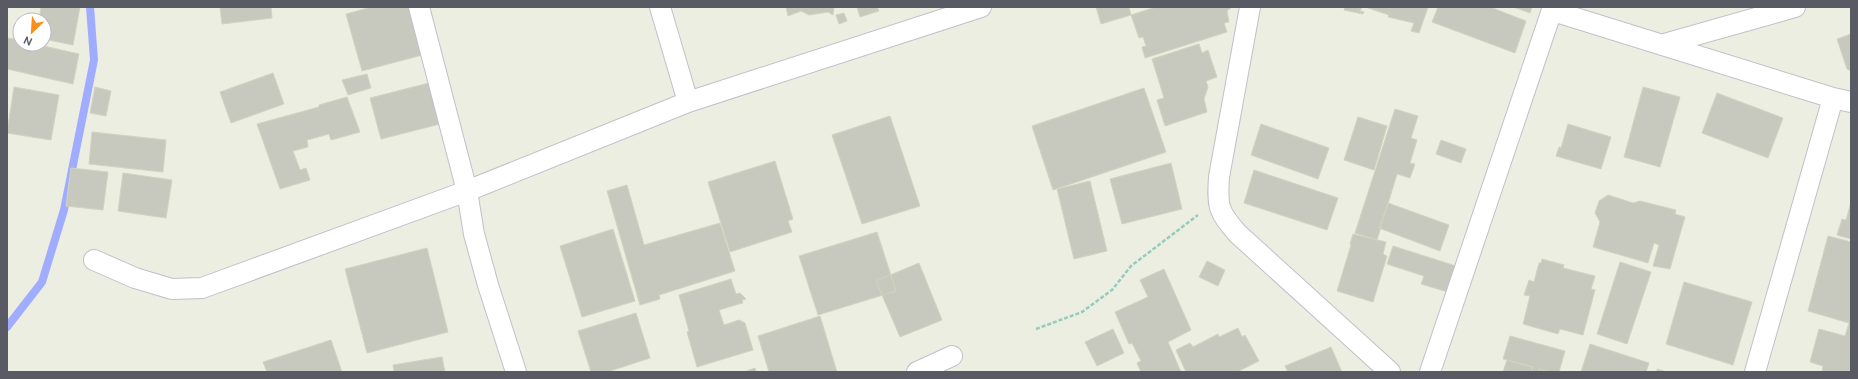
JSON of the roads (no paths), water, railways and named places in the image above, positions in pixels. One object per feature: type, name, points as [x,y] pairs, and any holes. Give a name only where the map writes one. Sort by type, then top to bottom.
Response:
[{"type":"street","points":[[419,7],[467,191],[474,234],[516,372]]},
{"type":"street","points":[[660,7],[688,102]]},
{"type":"street","points":[[94,260],[135,278],[172,289],[202,288],[467,191],[688,102],[981,7]]},
{"type":"street","points":[[1250,7],[1219,177],[1217,200],[1224,218],[1238,234],[1390,372]]},
{"type":"street","points":[[1664,44],[1795,7]]},
{"type":"street","points":[[1430,372],[1553,9],[1842,100],[1755,372]]},
{"type":"street","points":[[917,372],[952,356]]},
{"type":"waterway","points":[[7,327],[42,282],[64,210],[94,60],[90,7]]}]
